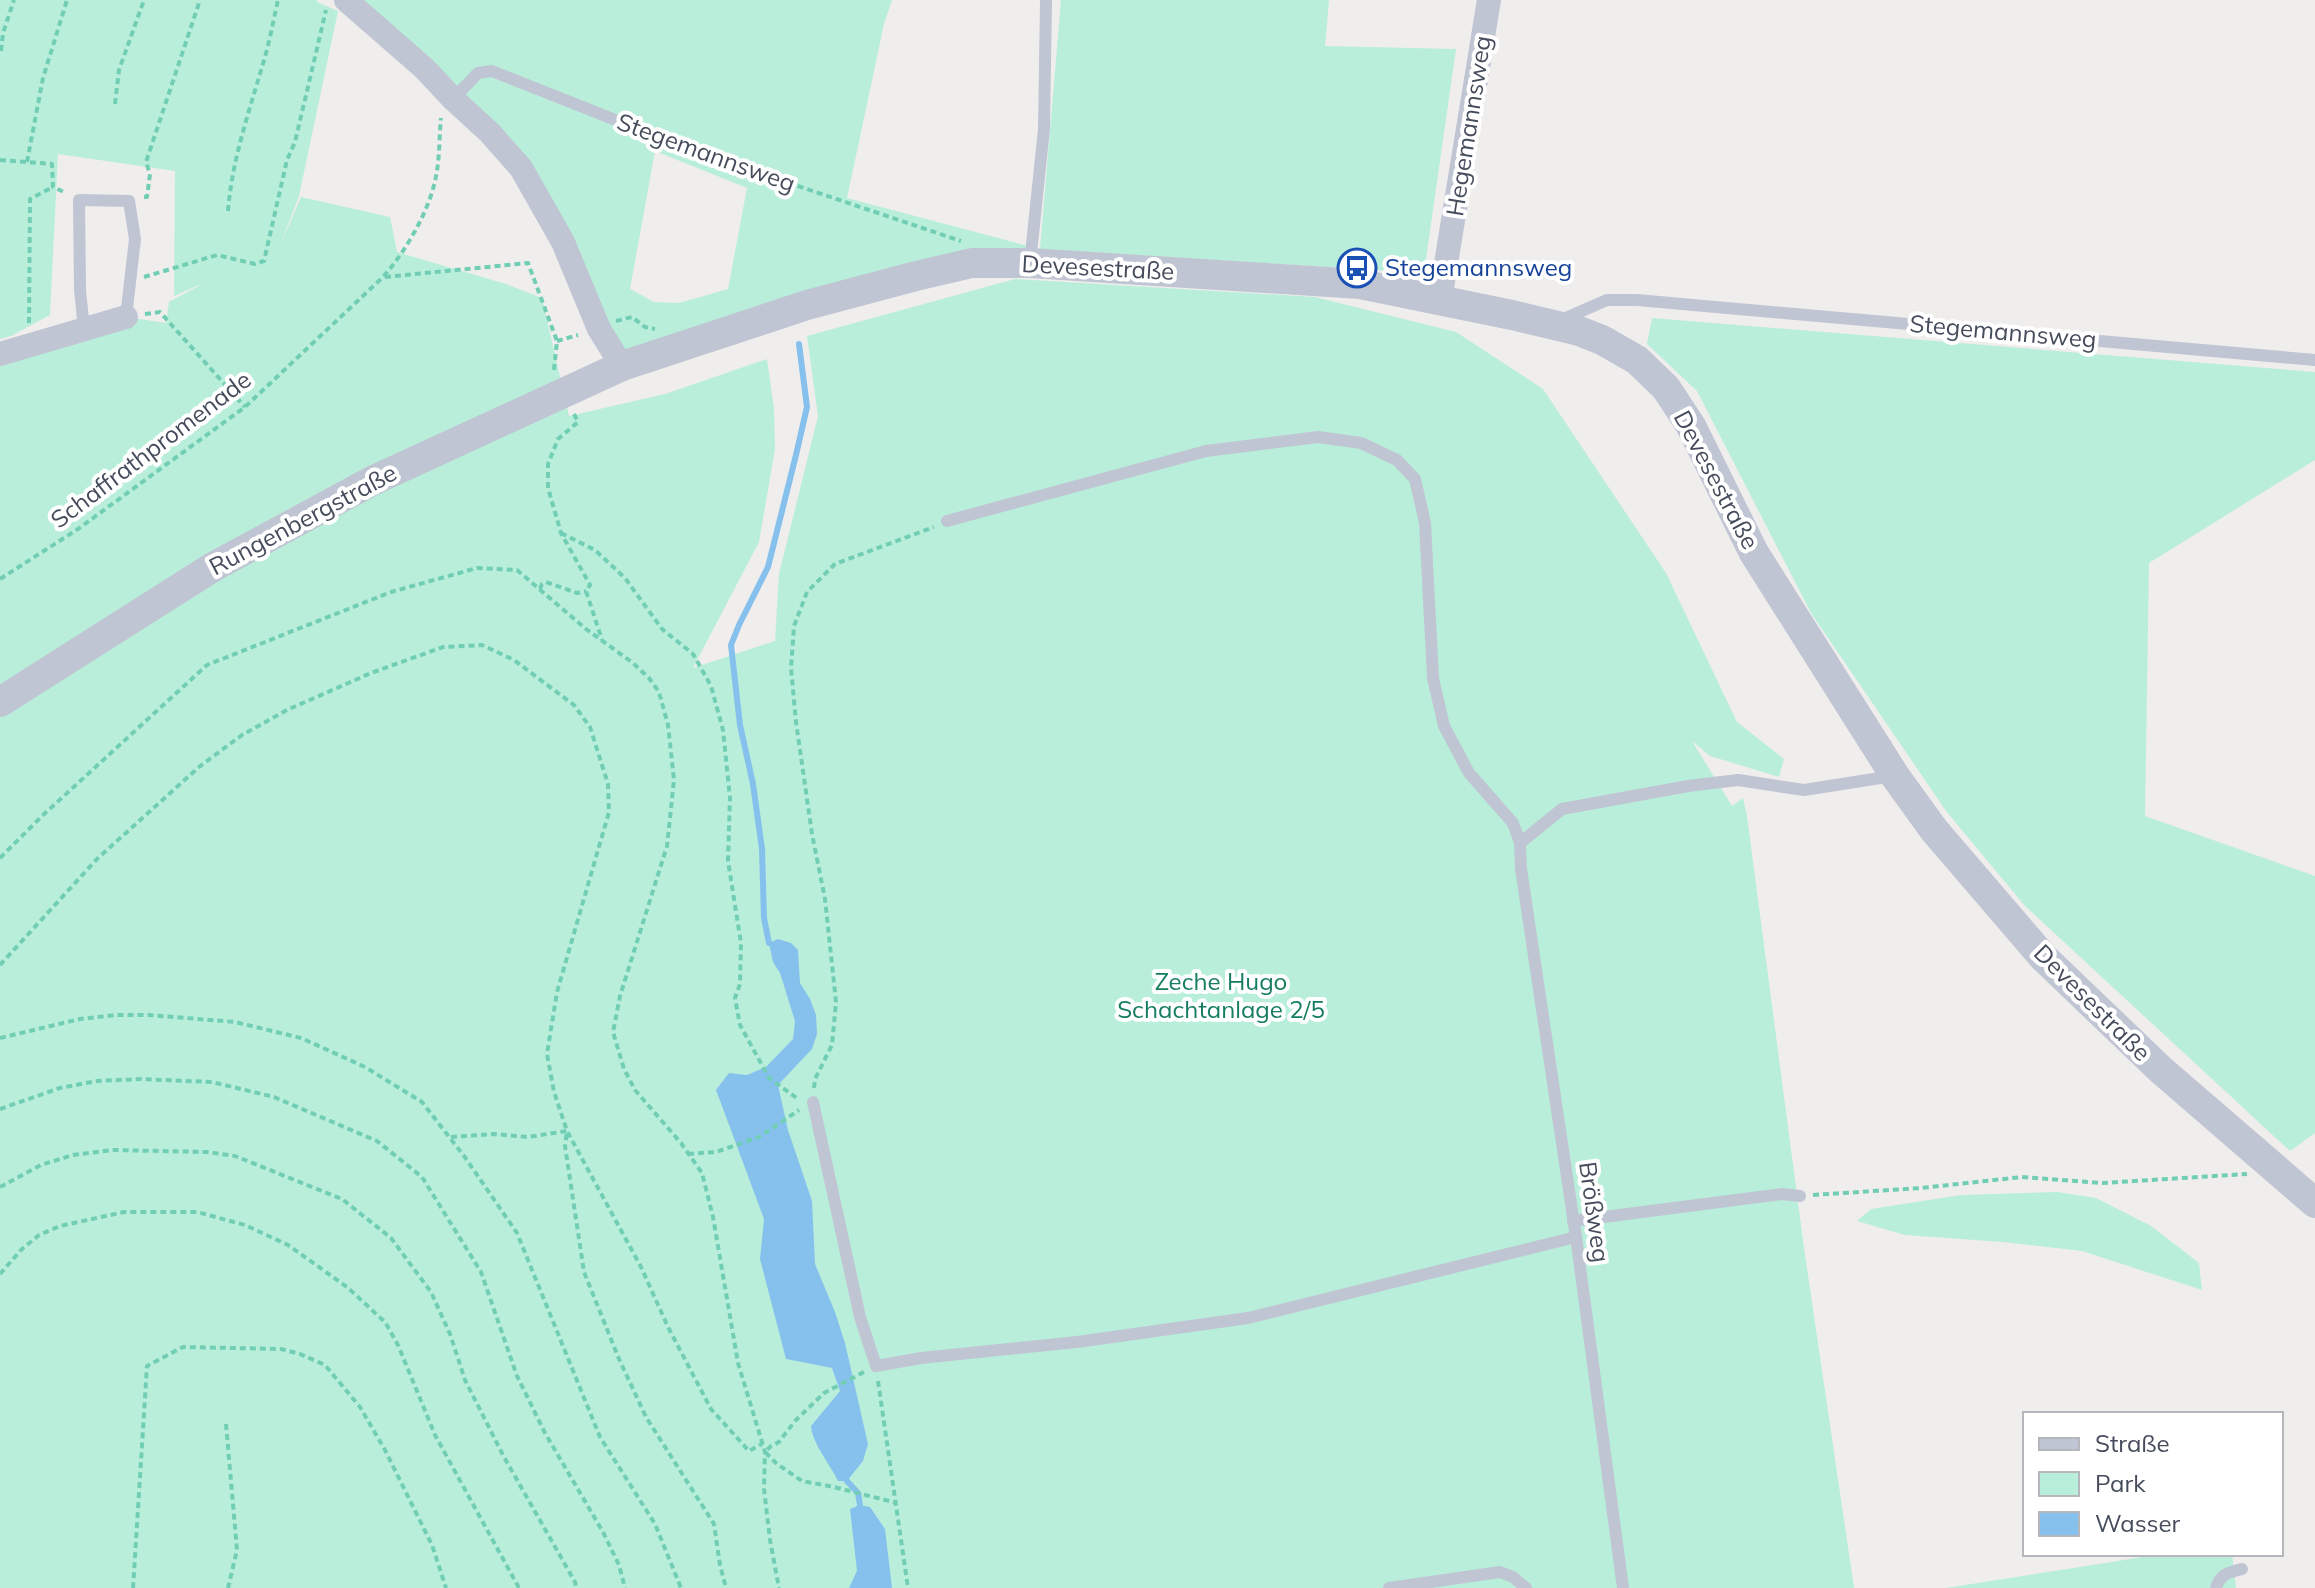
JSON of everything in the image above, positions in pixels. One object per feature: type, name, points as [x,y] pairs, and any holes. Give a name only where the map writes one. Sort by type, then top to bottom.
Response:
[{"type":"street","points":[[346,0],[425,69],[521,168],[563,242],[599,329],[622,366]]},
{"type":"street","name":"Hegemannsweg","points":[[1440,300],[1489,0]]},
{"type":"street","name":"Devesestraße","points":[[622,366],[807,305],[972,263],[1030,263],[1360,284],[1553,324],[1602,340],[1637,360],[1666,388],[1691,426],[1754,553],[1895,776],[1934,830],[2043,957],[2161,1070],[2315,1203]]},
{"type":"street","points":[[0,354],[126,317]]},
{"type":"street","name":"Rungenbergstraße","points":[[0,702],[213,567],[372,481],[622,366]]},
{"type":"lane","points":[[1030,263],[1044,129],[1046,0]]},
{"type":"lane","name":"Stegemannsweg","points":[[453,99],[478,73],[492,71],[691,150]]},
{"type":"lane","points":[[84,329],[80,290],[79,200],[129,201],[135,239],[126,317]]},
{"type":"lane","name":"Stegemannsweg","points":[[1553,324],[1607,300],[1637,300],[2315,360]]},
{"type":"lane","points":[[947,521],[1206,451],[1318,437],[1361,443],[1397,460],[1415,479],[1425,523],[1433,678],[1444,726],[1469,773],[1513,823],[1520,843],[1562,809],[1688,786],[1738,780],[1804,790],[1895,776]]},
{"type":"lane","name":"Brößweg","points":[[1520,843],[1521,869],[1576,1237],[1623,1588]]},
{"type":"lane","points":[[813,1102],[860,1317],[876,1366],[1248,1318],[1576,1237]]},
{"type":"lane","points":[[1573,1221],[1782,1194],[1800,1196]]},
{"type":"lane","points":[[2216,1588],[2218,1580],[2228,1572],[2242,1569]]},
{"type":"lane","points":[[1397,1587],[1500,1572],[1513,1577],[1526,1588]]},
{"type":"path","points":[[1,51],[3,33],[14,0]]},
{"type":"path","points":[[27,162],[43,78],[67,0]]},
{"type":"path","points":[[115,104],[119,70],[144,0]]},
{"type":"path","points":[[129,201],[147,197],[150,174],[146,162],[200,0]]},
{"type":"path","points":[[228,211],[230,180],[237,150],[263,64],[278,0]]},
{"type":"path","points":[[131,280],[217,255],[255,264],[264,261],[328,0]]},
{"type":"path","name":"Schaffrathpromenade","points":[[0,579],[78,529],[245,407],[383,277],[398,260],[422,218],[436,177],[441,118],[453,99]]},
{"type":"path","name":"Stegemannsweg","points":[[691,150],[970,244]]},
{"type":"path","points":[[0,160],[52,164],[53,187]]},
{"type":"path","points":[[53,187],[79,200]]},
{"type":"path","points":[[28,346],[30,199],[53,187]]},
{"type":"path","points":[[383,277],[528,263],[557,341],[553,368],[557,378]]},
{"type":"path","points":[[126,317],[160,312],[245,407]]},
{"type":"path","points":[[541,590],[546,582],[577,593],[586,591],[590,585],[561,533],[548,488],[548,464],[558,439],[578,422]]},
{"type":"path","points":[[813,1102],[815,1079],[832,1045],[836,1002],[825,899],[796,722],[791,668],[794,626],[807,592],[835,564],[947,521]]},
{"type":"path","points":[[561,533],[595,550],[625,578],[662,629],[693,654],[711,686],[723,730],[730,798],[728,861],[741,943],[740,984],[735,998],[740,1025],[769,1078],[805,1105],[759,1137],[716,1152],[688,1154]]},
{"type":"path","points":[[0,858],[207,665],[391,592],[477,568],[517,570],[586,629],[633,663],[659,692],[668,725],[674,780],[669,834],[661,871],[630,962],[613,1032],[624,1069],[635,1090],[702,1173],[713,1217],[738,1363],[765,1452],[764,1489],[779,1588]]},
{"type":"path","points":[[586,591],[602,640]]},
{"type":"path","points":[[0,965],[97,859],[199,767],[242,735],[287,710],[371,673],[443,647],[482,645],[514,660],[574,705],[590,727],[608,784],[609,812],[557,992],[547,1054],[554,1092],[567,1131],[641,1267],[711,1409],[749,1451],[762,1444]]},
{"type":"path","points":[[0,1038],[80,1019],[116,1015],[235,1022],[301,1038],[365,1067],[422,1102],[517,1233],[600,1437],[655,1524],[681,1588]]},
{"type":"path","points":[[0,1109],[60,1088],[97,1081],[212,1082],[274,1097],[377,1141],[422,1177],[481,1272],[517,1376],[545,1433],[603,1532],[619,1565],[625,1588]]},
{"type":"path","points":[[450,1137],[494,1134],[528,1137],[567,1131]]},
{"type":"path","points":[[567,1131],[565,1146],[584,1272],[646,1417],[714,1524],[726,1588]]},
{"type":"path","points":[[0,1187],[41,1165],[73,1155],[113,1150],[207,1152],[235,1156],[342,1199],[391,1238],[431,1292],[450,1334],[465,1380],[576,1588]]},
{"type":"path","points":[[1800,1196],[2022,1177],[2102,1183],[2241,1176],[2272,1167]]},
{"type":"path","points":[[0,1274],[39,1235],[60,1226],[124,1212],[197,1212],[245,1225],[288,1245],[347,1287],[385,1322],[398,1345],[435,1435],[519,1588]]},
{"type":"path","points":[[133,1588],[147,1366],[183,1347],[281,1349],[325,1365],[360,1407],[385,1450],[432,1545],[446,1588]]},
{"type":"path","points":[[765,1452],[779,1442],[795,1421],[824,1393],[876,1366],[908,1588]]},
{"type":"path","points":[[226,1424],[237,1550],[228,1588]]},
{"type":"path","points":[[765,1452],[802,1481],[897,1503]]},
{"type":"green space","name":"Zeche Hugo Schachtanlage 2/5","points":[[0,0],[317,0],[338,11],[299,196],[281,243],[301,197],[390,217],[397,252],[506,284],[542,298],[569,416],[665,394],[767,359],[774,409],[775,449],[759,542],[693,668],[775,641],[779,574],[818,416],[807,336],[1015,279],[1315,297],[1456,332],[1543,389],[1666,573],[1737,722],[1784,759],[1779,777],[1710,756],[1692,741],[1732,806],[1743,798],[1747,816],[1804,1248],[1854,1588],[0,1588],[0,354],[126,317],[166,323],[169,302],[204,283],[174,296],[175,171],[58,154],[50,315],[0,339]]},
{"type":"green space","points":[[346,0],[892,0],[884,24],[847,198],[1040,249],[622,366],[521,168]],"holes":[[[655,151],[747,188],[728,289],[679,303],[654,302],[630,289]]]},
{"type":"green space","points":[[1061,0],[1329,0],[1325,46],[1456,49],[1424,273],[1040,249]]},
{"type":"green space","points":[[1652,318],[2315,372],[2315,460],[2149,563],[2145,816],[2315,876],[2315,1133],[2290,1151],[2025,906],[1946,811],[1811,613],[1697,391],[1647,344]]},
{"type":"green space","points":[[2057,1192],[2096,1198],[2151,1226],[2199,1263],[2202,1290],[2082,1251],[1905,1235],[1857,1221],[1871,1209],[1961,1195]]},
{"type":"green space","points":[[2149,1556],[2232,1556],[2236,1588],[1946,1588]]},
{"type":"water","points":[[778,939],[791,943],[798,950],[800,983],[816,1015],[817,1034],[812,1049],[778,1085],[788,1130],[812,1201],[815,1264],[845,1343],[868,1444],[863,1461],[847,1481],[838,1481],[818,1446],[811,1426],[840,1391],[832,1368],[786,1359],[760,1259],[764,1219],[716,1090],[729,1073],[747,1075],[766,1067],[793,1039],[795,1021],[769,943]]},
{"type":"water","points":[[860,1505],[870,1507],[885,1529],[892,1588],[849,1588],[857,1571],[850,1509]]},
{"type":"waterway","points":[[769,943],[764,918],[762,849],[753,784],[740,725],[731,645],[768,567],[807,407],[799,344]]},
{"type":"waterway","points":[[847,1481],[858,1493],[860,1505]]},
{"type":"place","name":"Stegemannsweg","points":[[1357,268]]}]
